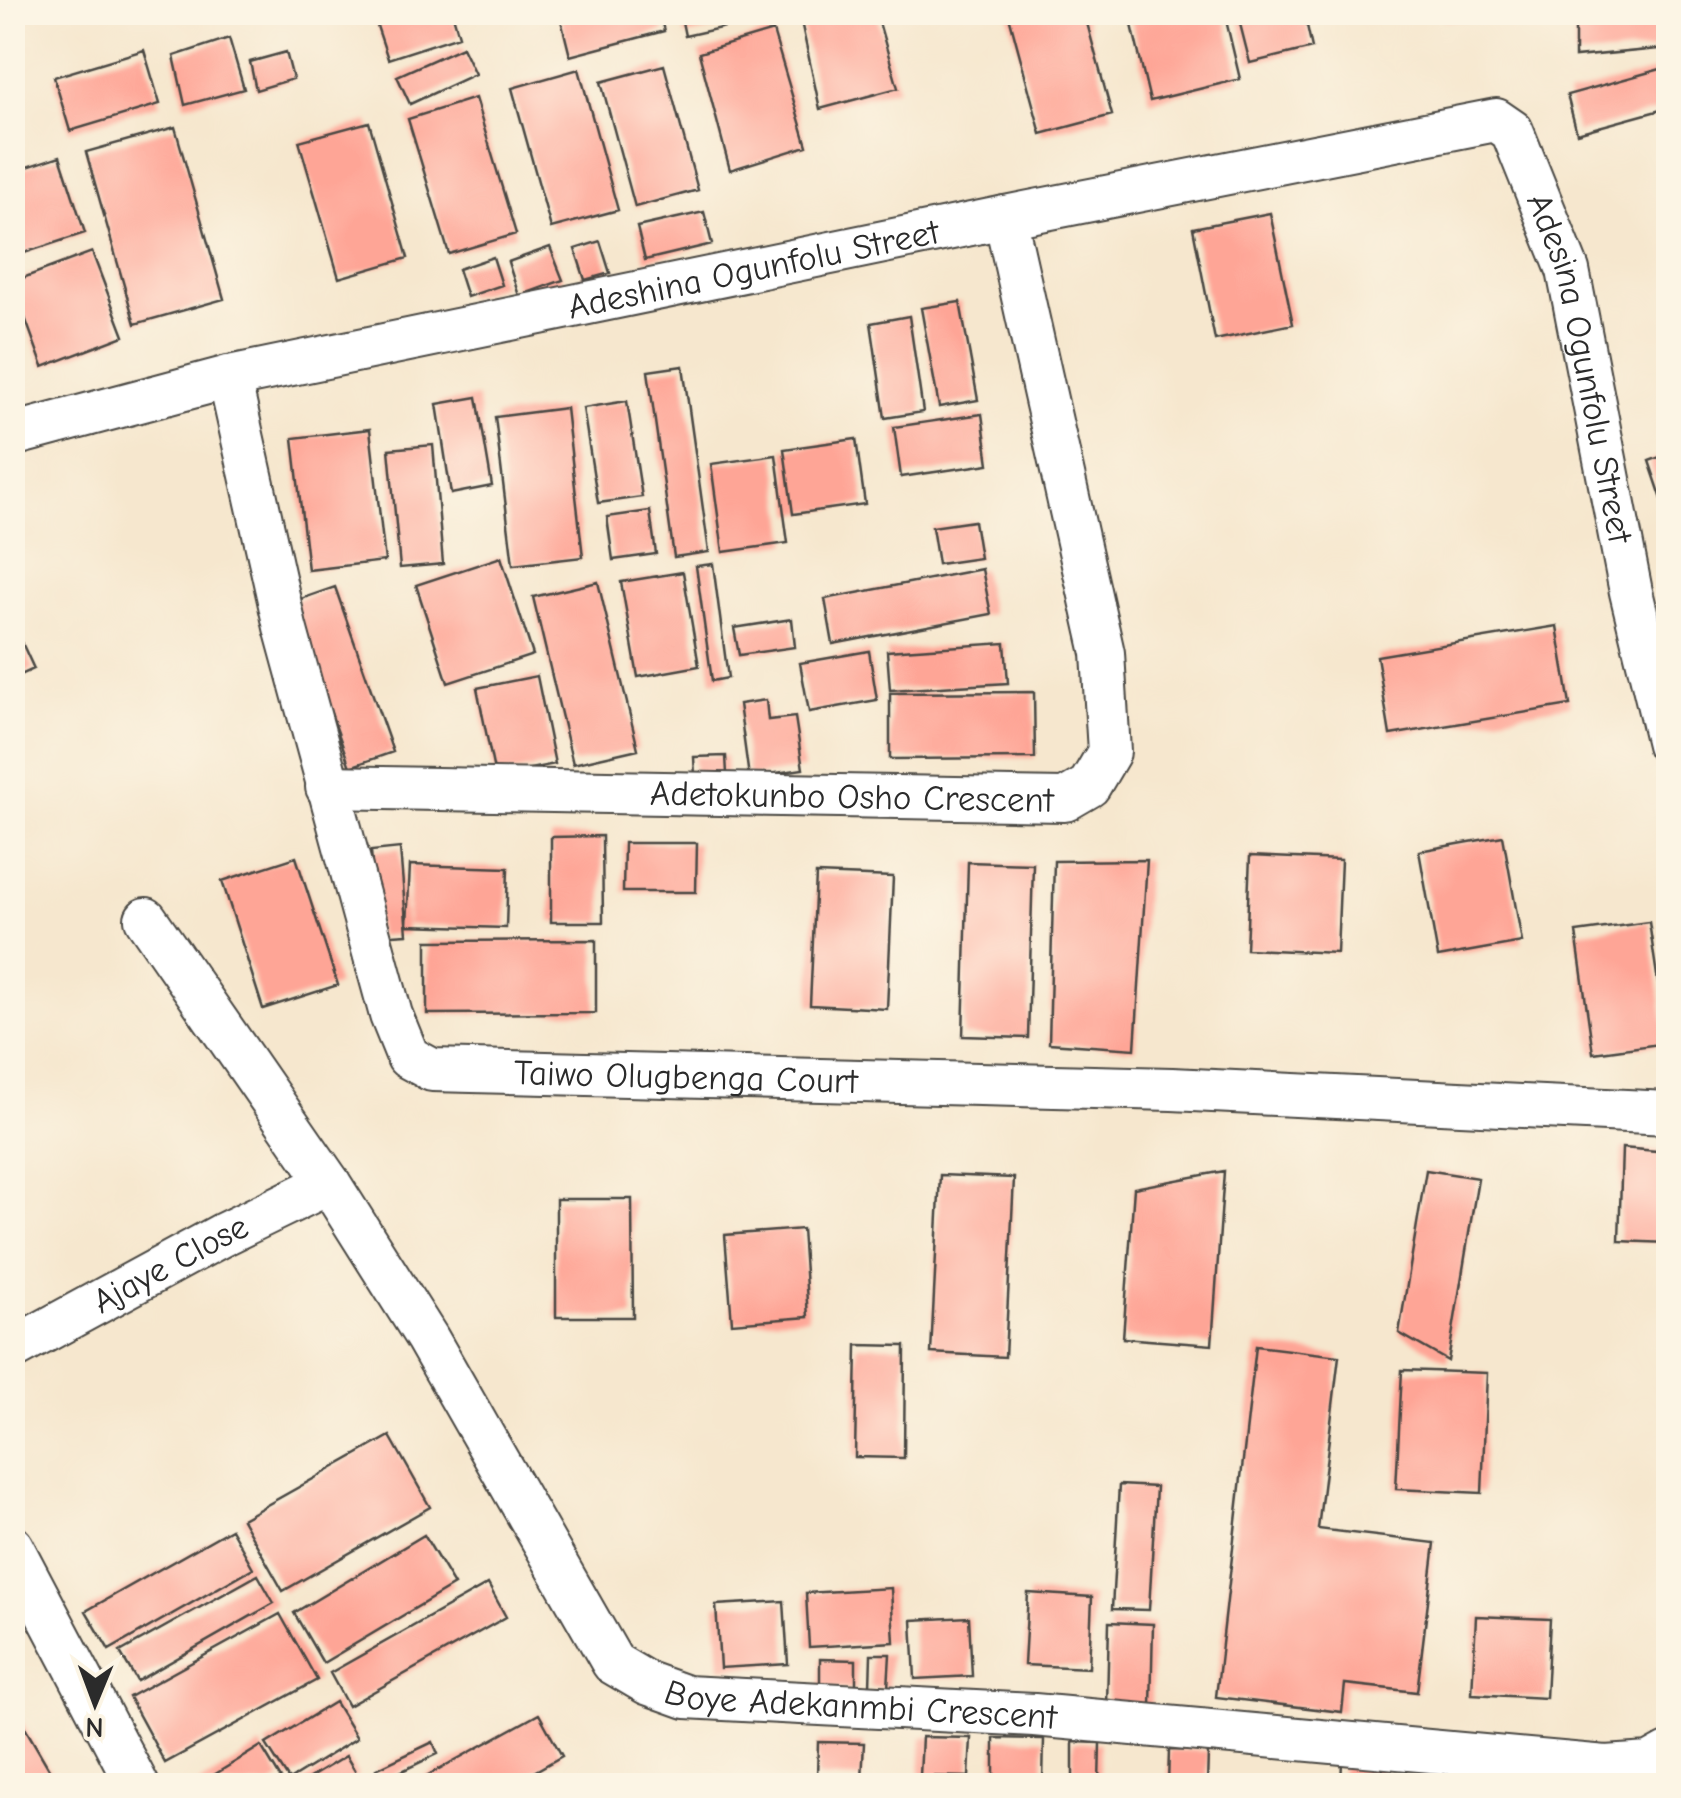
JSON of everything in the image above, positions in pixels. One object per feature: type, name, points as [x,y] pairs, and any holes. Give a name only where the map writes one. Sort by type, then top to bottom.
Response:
[{"type":"street","name":"Adeshina Ogunfolu Street","points":[[12,435],[229,378],[1496,120]]},
{"type":"street","name":"Adesina Ogunfolu Street","points":[[1496,120],[1512,131],[1568,270],[1631,592],[1668,744]]},
{"type":"street","name":"Adetokunbo Osho Crescent","points":[[327,787],[1066,800],[1089,786],[1109,752],[1103,653],[1005,217]]},
{"type":"street","name":"Taiwo Olugbenga Court","points":[[229,378],[285,627],[391,1015],[408,1056],[432,1070],[1153,1089],[1668,1113]]},
{"type":"street","name":"Boye Adekanmbi Crescent","points":[[146,920],[329,1183],[427,1338],[613,1663],[647,1683],[686,1697],[1034,1715],[1606,1767],[1650,1764],[1668,1754]]},
{"type":"street","name":"Ajaye Close","points":[[12,1350],[222,1235],[329,1183]]},
{"type":"street","points":[[12,1547],[138,1786]]},
{"type":"building","points":[[452,12],[459,36],[388,59],[373,14]]},
{"type":"building","points":[[559,12],[659,12],[664,31],[570,56]]},
{"type":"building","points":[[680,12],[774,12],[774,16],[685,36]]},
{"type":"building","points":[[799,12],[876,12],[898,88],[820,109]]},
{"type":"building","points":[[1008,12],[1084,12],[1112,115],[1041,134]]},
{"type":"building","points":[[1129,12],[1224,12],[1240,79],[1150,101]]},
{"type":"building","points":[[1237,12],[1304,12],[1312,48],[1250,63]]},
{"type":"building","points":[[1442,12],[1486,12],[1487,19],[1444,20]]},
{"type":"building","points":[[1575,12],[1668,12],[1668,48],[1575,57]]},
{"type":"building","points":[[773,31],[807,146],[730,170],[699,53]]},
{"type":"building","points":[[229,38],[244,89],[185,105],[174,56]]},
{"type":"building","points":[[462,47],[475,74],[410,104],[397,76]]},
{"type":"building","points":[[144,50],[160,104],[70,131],[54,77]]},
{"type":"building","points":[[286,52],[293,79],[256,90],[250,62]]},
{"type":"building","points":[[664,65],[698,190],[635,207],[601,82]]},
{"type":"building","points":[[1668,67],[1668,108],[1577,133],[1567,95]]},
{"type":"building","points":[[579,69],[618,210],[551,228],[512,88]]},
{"type":"building","points":[[475,98],[516,234],[449,254],[408,119]]},
{"type":"building","points":[[369,122],[408,258],[339,278],[299,141]]},
{"type":"building","points":[[175,127],[224,299],[135,324],[86,152]]},
{"type":"building","points":[[60,156],[85,233],[12,257],[12,172]]},
{"type":"building","points":[[704,212],[712,244],[645,260],[637,227]]},
{"type":"building","points":[[1270,213],[1293,324],[1215,340],[1193,228]]},
{"type":"building","points":[[600,241],[610,273],[585,280],[575,249]]},
{"type":"building","points":[[550,247],[563,280],[519,296],[508,262]]},
{"type":"building","points":[[92,252],[124,336],[43,367],[12,282]]},
{"type":"building","points":[[493,257],[502,285],[467,297],[458,269]]},
{"type":"building","points":[[960,302],[978,400],[939,407],[921,308]]},
{"type":"building","points":[[909,316],[923,412],[885,418],[871,323]]},
{"type":"building","points":[[683,366],[709,552],[674,557],[648,371]]},
{"type":"building","points":[[477,397],[492,486],[451,494],[437,404]]},
{"type":"building","points":[[627,401],[642,497],[598,503],[583,408]]},
{"type":"building","points":[[566,408],[583,557],[513,565],[495,417]]},
{"type":"building","points":[[982,414],[989,464],[901,477],[894,427]]},
{"type":"building","points":[[370,429],[385,561],[308,570],[293,438]]},
{"type":"building","points":[[856,439],[865,504],[793,514],[784,449]]},
{"type":"building","points":[[433,445],[443,564],[400,568],[389,449]]},
{"type":"building","points":[[1668,454],[1668,517],[1649,461]]},
{"type":"building","points":[[776,455],[788,543],[723,552],[711,464]]},
{"type":"building","points":[[650,511],[656,554],[613,560],[607,517]]},
{"type":"building","points":[[974,521],[980,558],[938,564],[932,527]]},
{"type":"building","points":[[501,557],[533,655],[448,683],[416,585]]},
{"type":"building","points":[[713,564],[728,678],[712,681],[696,566]]},
{"type":"building","points":[[982,569],[991,614],[833,644],[825,599]]},
{"type":"building","points":[[683,572],[699,666],[638,677],[621,582]]},
{"type":"building","points":[[598,582],[638,749],[573,764],[533,597]]},
{"type":"building","points":[[335,587],[393,752],[350,767],[292,602]]},
{"type":"building","points":[[792,619],[795,647],[739,655],[734,628]]},
{"type":"building","points":[[12,621],[34,669],[12,679]]},
{"type":"building","points":[[1557,626],[1570,705],[1390,735],[1377,656]]},
{"type":"building","points":[[1005,643],[1008,683],[890,690],[887,651]]},
{"type":"building","points":[[869,651],[877,700],[809,712],[800,663]]},
{"type":"building","points":[[537,676],[555,764],[495,776],[477,688]]},
{"type":"building","points":[[1034,692],[1035,758],[890,759],[890,693]]},
{"type":"building","points":[[766,700],[768,720],[795,717],[803,769],[749,777],[739,704]]},
{"type":"building","points":[[726,756],[727,774],[695,776],[694,757]]},
{"type":"building","points":[[602,836],[603,922],[551,922],[551,837]]},
{"type":"building","points":[[1503,836],[1522,942],[1438,957],[1419,851]]},
{"type":"building","points":[[624,843],[697,843],[696,892],[623,892]]},
{"type":"building","points":[[400,848],[407,934],[378,936],[371,851]]},
{"type":"building","points":[[1250,856],[1341,860],[1337,953],[1246,949]]},
{"type":"building","points":[[296,857],[338,985],[263,1009],[222,881]]},
{"type":"building","points":[[1147,860],[1135,1049],[1049,1043],[1054,861]]},
{"type":"building","points":[[968,862],[1033,864],[1028,1038],[963,1036]]},
{"type":"building","points":[[410,865],[508,868],[506,928],[407,925]]},
{"type":"building","points":[[816,874],[893,877],[887,1009],[810,1005]]},
{"type":"building","points":[[1649,922],[1667,1043],[1593,1053],[1576,932]]},
{"type":"building","points":[[596,940],[596,1013],[427,1014],[427,941]]},
{"type":"building","points":[[1622,1148],[1668,1152],[1668,1243],[1619,1241]]},
{"type":"building","points":[[1426,1170],[1478,1178],[1448,1361],[1399,1333]]},
{"type":"building","points":[[1224,1171],[1212,1345],[1123,1338],[1134,1188]]},
{"type":"building","points":[[940,1175],[1014,1178],[1005,1357],[931,1353]]},
{"type":"building","points":[[556,1199],[632,1199],[633,1317],[556,1317]]},
{"type":"building","points":[[802,1229],[808,1317],[732,1323],[725,1235]]},
{"type":"building","points":[[857,1345],[905,1346],[904,1458],[855,1457]]},
{"type":"building","points":[[1256,1346],[1339,1356],[1318,1529],[1435,1543],[1417,1692],[1345,1684],[1342,1712],[1216,1697]]},
{"type":"building","points":[[1402,1370],[1487,1373],[1482,1493],[1396,1489]]},
{"type":"building","points":[[390,1436],[430,1507],[283,1591],[242,1519]]},
{"type":"building","points":[[1119,1485],[1156,1487],[1149,1610],[1112,1609]]},
{"type":"building","points":[[231,1529],[253,1568],[109,1650],[86,1611]]},
{"type":"building","points":[[424,1535],[454,1585],[323,1663],[294,1613]]},
{"type":"building","points":[[258,1575],[274,1603],[137,1681],[120,1652]]},
{"type":"building","points":[[488,1584],[506,1617],[348,1706],[330,1673]]},
{"type":"building","points":[[891,1588],[894,1642],[809,1647],[806,1593]]},
{"type":"building","points":[[1028,1593],[1092,1597],[1089,1668],[1024,1665]]},
{"type":"building","points":[[784,1601],[788,1664],[720,1668],[716,1605]]},
{"type":"building","points":[[280,1614],[317,1680],[165,1763],[129,1697]]},
{"type":"building","points":[[1476,1616],[1550,1619],[1546,1698],[1472,1694]]},
{"type":"building","points":[[969,1617],[972,1676],[915,1679],[912,1620]]},
{"type":"building","points":[[1109,1622],[1153,1624],[1151,1707],[1107,1705]]},
{"type":"building","points":[[871,1654],[890,1654],[888,1688],[870,1687]]},
{"type":"building","points":[[820,1659],[856,1660],[856,1689],[820,1688]]},
{"type":"building","points":[[335,1702],[357,1738],[289,1780],[266,1744]]},
{"type":"building","points":[[17,1714],[59,1786],[12,1786],[12,1717]]},
{"type":"building","points":[[539,1714],[562,1756],[509,1786],[408,1786]]},
{"type":"building","points":[[922,1737],[971,1738],[969,1777],[920,1776]]},
{"type":"building","points":[[994,1738],[1044,1739],[1043,1782],[994,1781]]},
{"type":"building","points":[[433,1742],[438,1754],[381,1781],[376,1769]]},
{"type":"building","points":[[818,1742],[864,1743],[862,1779],[817,1777]]},
{"type":"building","points":[[1073,1742],[1100,1743],[1099,1784],[1073,1783]]},
{"type":"building","points":[[261,1746],[281,1779],[271,1786],[196,1786]]},
{"type":"building","points":[[1169,1750],[1208,1751],[1207,1786],[1168,1786]]},
{"type":"building","points":[[346,1756],[358,1776],[341,1786],[296,1786]]},
{"type":"building","points":[[1342,1760],[1383,1762],[1382,1786],[1341,1786]]}]
